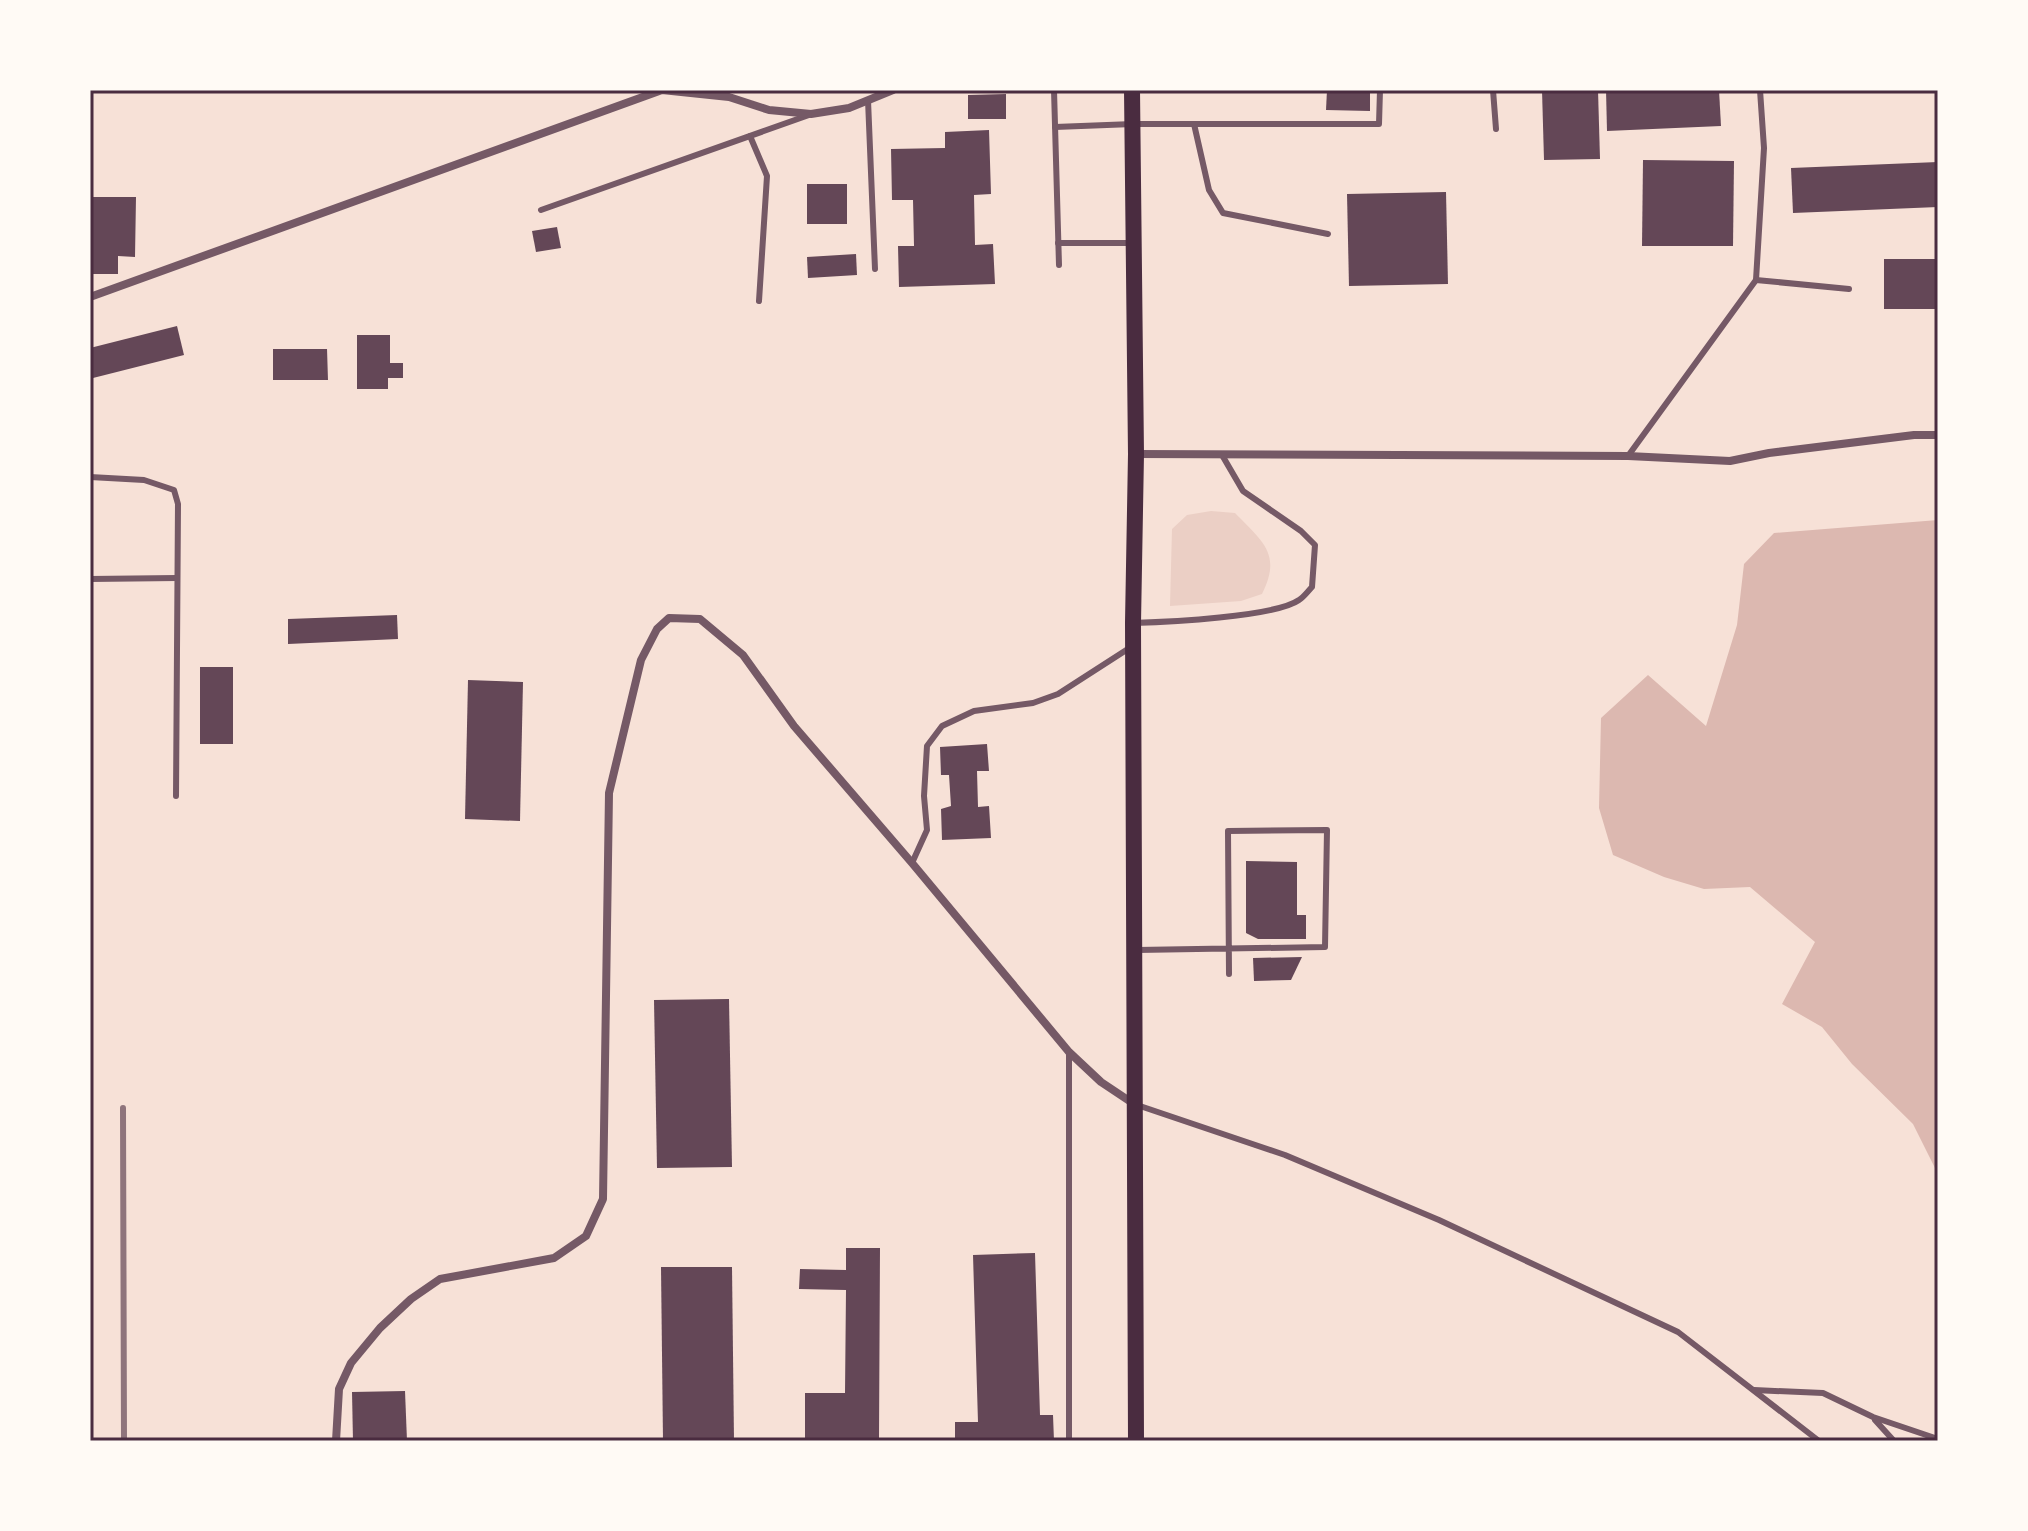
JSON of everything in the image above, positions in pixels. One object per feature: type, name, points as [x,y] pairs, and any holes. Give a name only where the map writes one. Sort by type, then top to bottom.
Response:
[{"type":"main road","points":[[1132,90],[1136,454],[1133,623],[1136,1441]]},
{"type":"street","points":[[90,297],[662,90],[729,97],[769,110],[811,114],[849,108],[893,90]]},
{"type":"street","points":[[1136,454],[1628,456],[1730,461],[1769,453],[1914,435],[1938,435]]},
{"type":"street","points":[[336,1441],[339,1389],[351,1363],[380,1328],[411,1299],[440,1279],[554,1258],[586,1236],[603,1199],[609,793],[641,660],[657,629],[669,618],[700,619],[743,655],[794,726],[1069,1052],[1101,1082],[1134,1104]]},
{"type":"lane","points":[[1054,90],[1059,265]]},
{"type":"lane","points":[[1055,127],[1379,124],[1380,90]]},
{"type":"lane","points":[[1493,90],[1496,129]]},
{"type":"lane","points":[[1628,456],[1756,280],[1764,148],[1760,90]]},
{"type":"lane","points":[[868,100],[875,269]]},
{"type":"lane","points":[[541,210],[811,114]]},
{"type":"lane","points":[[1194,124],[1209,190],[1223,213],[1328,234]]},
{"type":"lane","points":[[750,136],[767,176],[759,301]]},
{"type":"lane","points":[[1058,243],[1134,243]]},
{"type":"lane","points":[[1756,280],[1849,289]]},
{"type":"lane","points":[[1133,623],[1190,621],[1266,609],[1297,602],[1312,587],[1315,545],[1301,531],[1243,491],[1222,455]]},
{"type":"lane","points":[[90,477],[144,480],[174,490],[178,504],[176,796]]},
{"type":"lane","points":[[90,579],[177,578]]},
{"type":"lane","points":[[912,863],[927,830],[924,796],[927,746],[942,726],[974,711],[1033,703],[1058,694],[1134,645]]},
{"type":"lane","points":[[1134,950],[1229,949],[1325,947],[1327,830],[1228,831],[1229,949],[1229,974]]},
{"type":"lane","points":[[1069,1052],[1069,1441]]},
{"type":"lane","points":[[1134,1104],[1285,1155],[1439,1220],[1678,1332],[1819,1441]]},
{"type":"lane","points":[[1754,1390],[1823,1393],[1873,1417],[1938,1439]]},
{"type":"lane","points":[[1873,1417],[1894,1441]]},
{"type":"shaded area","points":[[1211,511],[1235,513],[1266,549],[1270,569],[1262,594],[1241,601],[1170,606],[1172,529],[1187,515]]},
{"type":"shaded area","points":[[1938,520],[1938,1174],[1913,1124],[1852,1064],[1822,1027],[1782,1004],[1815,942],[1750,887],[1704,889],[1664,877],[1613,855],[1599,808],[1601,718],[1648,675],[1706,726],[1737,625],[1744,564],[1774,533]]},
{"type":"building","points":[[1327,90],[1370,90],[1370,111],[1326,110]]},
{"type":"building","points":[[1542,90],[1598,90],[1600,159],[1544,160]]},
{"type":"building","points":[[1606,90],[1719,90],[1721,126],[1607,131]]},
{"type":"building","points":[[1006,94],[1006,119],[968,119],[968,95]]},
{"type":"building","points":[[989,130],[991,194],[974,195],[975,245],[993,244],[995,284],[899,287],[898,246],[914,246],[913,200],[892,200],[891,149],[945,148],[945,132]]},
{"type":"building","points":[[1643,160],[1734,161],[1733,246],[1642,246]]},
{"type":"building","points":[[1938,162],[1938,207],[1793,213],[1791,168]]},
{"type":"building","points":[[807,184],[847,184],[847,224],[807,224]]},
{"type":"building","points":[[1446,192],[1448,284],[1349,286],[1347,194]]},
{"type":"building","points":[[90,197],[136,197],[135,257],[118,256],[118,274],[90,274]]},
{"type":"building","points":[[557,227],[561,248],[536,252],[532,231]]},
{"type":"building","points":[[856,254],[857,275],[808,278],[807,257]]},
{"type":"building","points":[[1884,259],[1938,259],[1938,309],[1884,309]]},
{"type":"building","points":[[177,326],[184,355],[93,378],[90,348]]},
{"type":"building","points":[[357,335],[390,335],[390,363],[403,363],[403,378],[388,378],[388,389],[357,389]]},
{"type":"building","points":[[273,349],[327,349],[328,380],[273,380]]},
{"type":"building","points":[[397,615],[398,639],[288,644],[288,619]]},
{"type":"building","points":[[200,667],[233,667],[233,744],[200,744]]},
{"type":"building","points":[[468,680],[523,682],[520,821],[465,819]]},
{"type":"building","points":[[987,744],[989,771],[977,771],[978,807],[989,806],[991,838],[942,840],[941,809],[951,806],[949,775],[941,775],[940,747]]},
{"type":"building","points":[[1246,861],[1297,862],[1297,915],[1306,915],[1306,939],[1258,939],[1246,933]]},
{"type":"building","points":[[1302,957],[1291,980],[1254,981],[1253,958]]},
{"type":"building","points":[[729,999],[732,1167],[657,1168],[654,1000]]},
{"type":"building","points":[[846,1248],[880,1248],[879,1439],[805,1438],[805,1393],[845,1393],[846,1290],[799,1289],[800,1269],[846,1270]]},
{"type":"building","points":[[1035,1253],[1040,1415],[1053,1415],[1054,1441],[955,1441],[955,1422],[978,1422],[973,1255]]},
{"type":"building","points":[[661,1267],[732,1267],[734,1441],[663,1441]]},
{"type":"building","points":[[405,1391],[407,1441],[353,1441],[352,1392]]},
{"type":"railway","points":[[123,1108],[124,1441]]}]
